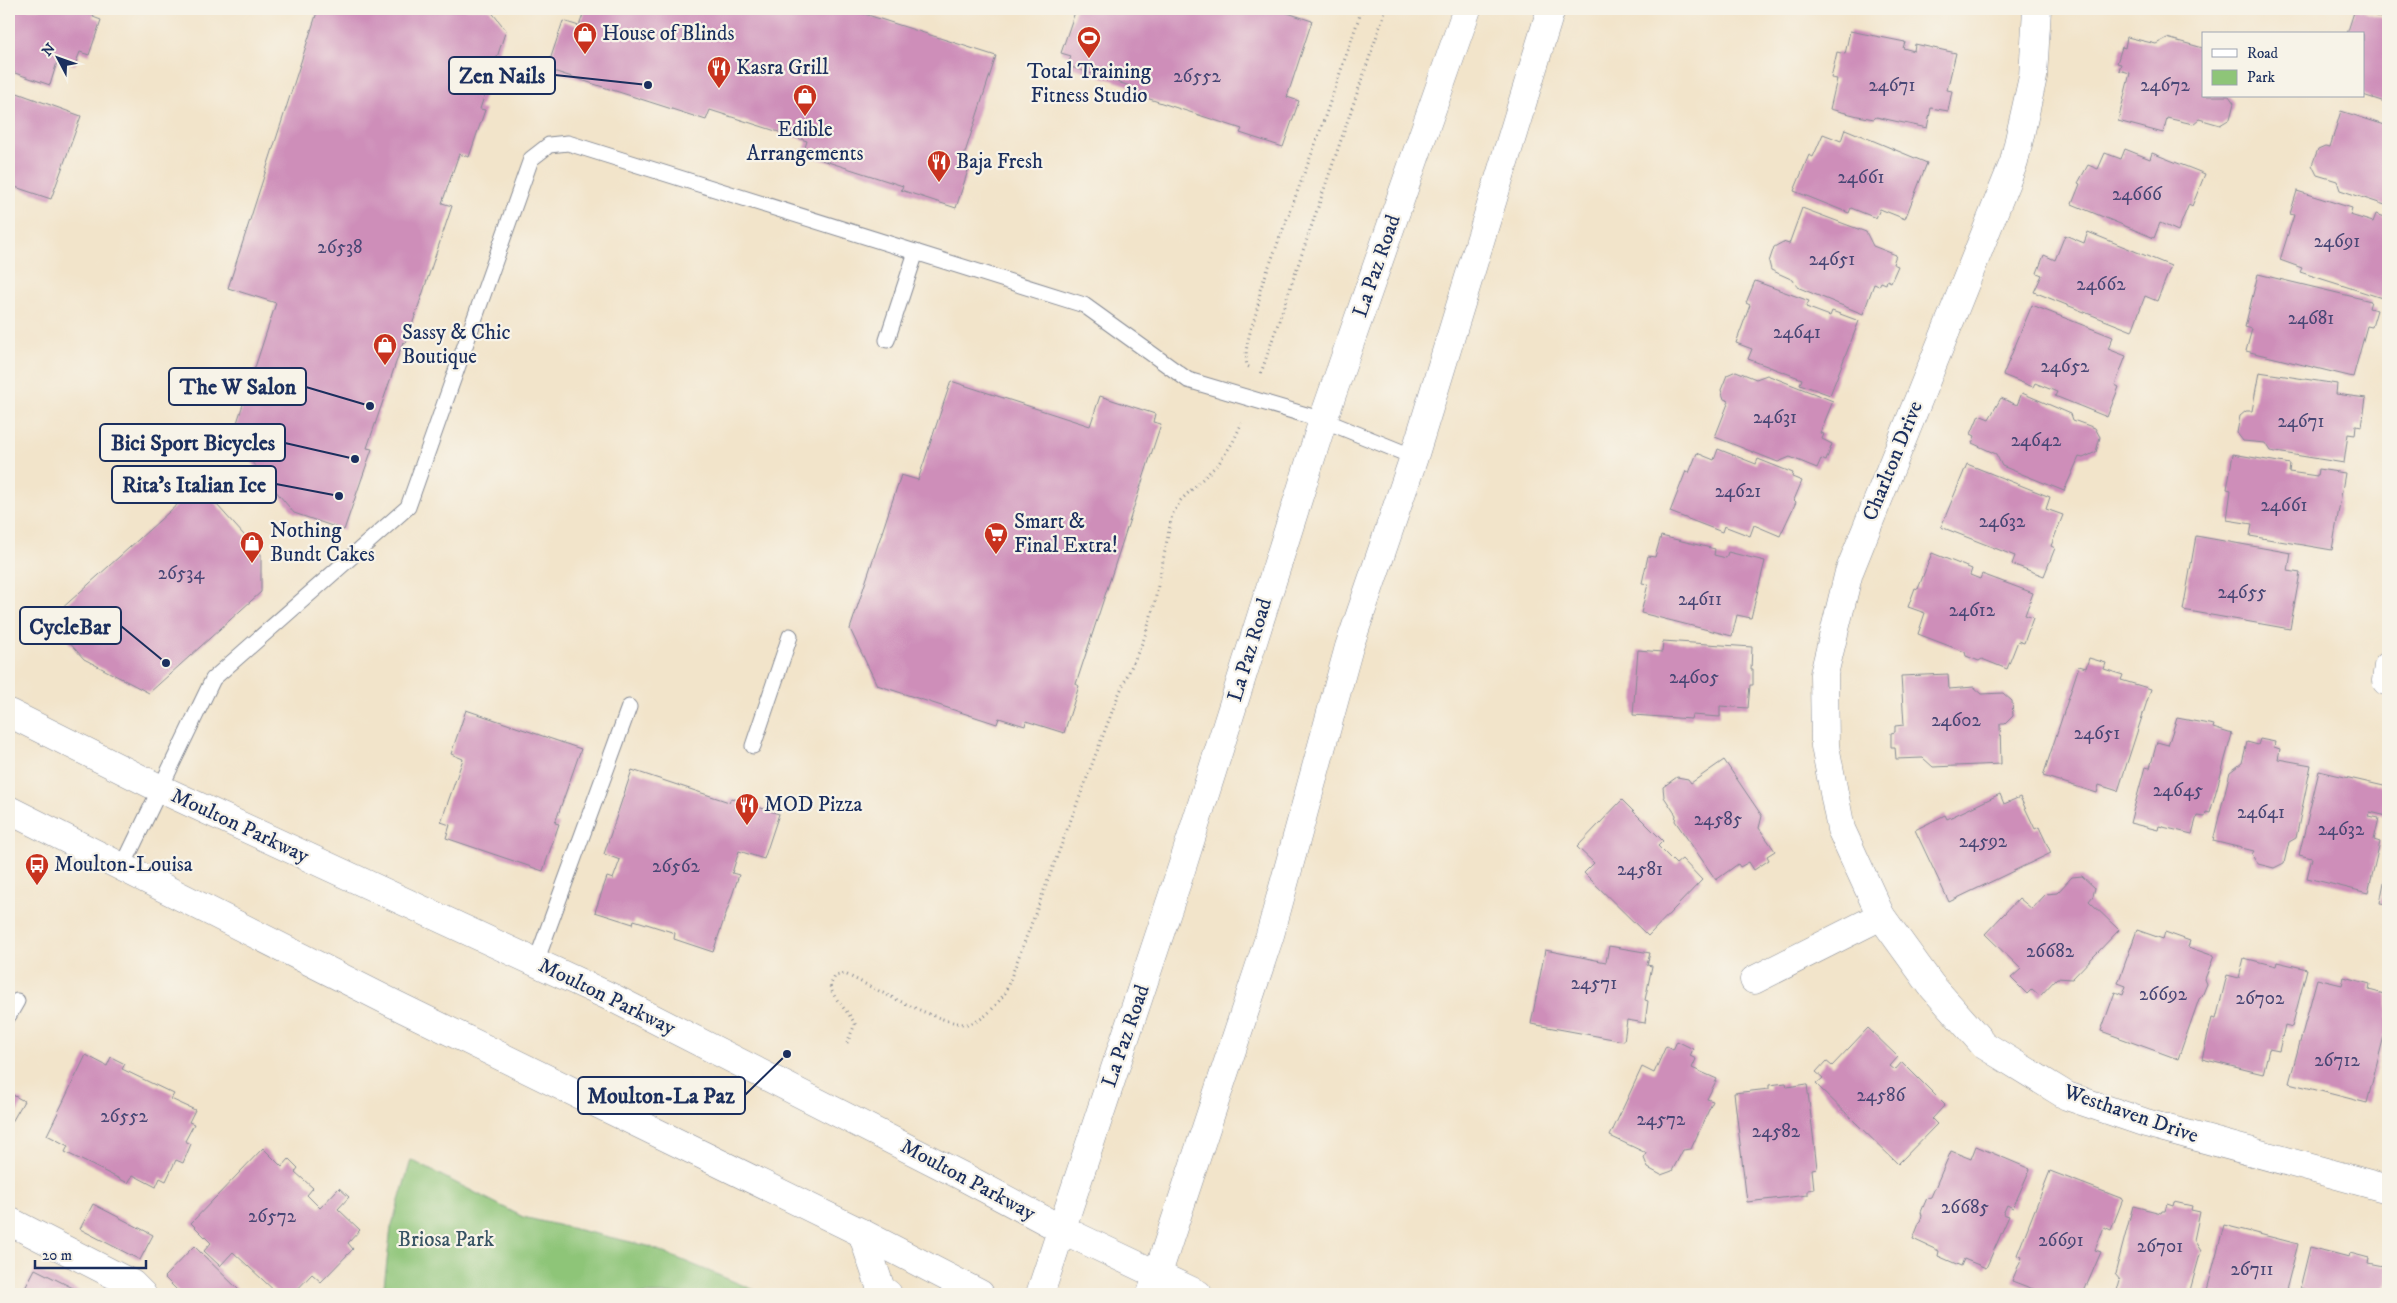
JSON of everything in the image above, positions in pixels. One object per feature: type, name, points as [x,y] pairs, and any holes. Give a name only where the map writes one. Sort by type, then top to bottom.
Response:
[{"type":"main road","name":"La Paz Road","points":[[1040,1294],[1182,867],[1323,420],[1467,9]]},
{"type":"main road","points":[[1154,1285],[1270,935],[1349,647],[1414,457],[1551,9]]},
{"type":"main road","name":"Charlton Drive","points":[[1882,916],[1841,829],[1825,746],[1824,674],[1849,572],[2014,162],[2033,77],[2037,9]]},
{"type":"main road","name":"Moulton Parkway","points":[[9,713],[161,790],[615,999],[935,1162],[1061,1229],[1154,1285],[1198,1294]]},
{"type":"main road","points":[[9,810],[394,1004],[862,1233],[980,1294]]},
{"type":"main road","points":[[1754,980],[1882,916]]},
{"type":"main road","name":"Westhaven Drive","points":[[1882,916],[1931,985],[1984,1045],[2068,1096],[2146,1123],[2388,1189]]},
{"type":"main road","points":[[9,1222],[132,1284],[142,1294]]},
{"type":"main road","points":[[862,1233],[881,1289],[888,1294]]},
{"type":"lane","points":[[122,868],[213,679],[408,507],[531,159],[549,145],[568,143],[1084,305],[1188,380],[1323,420],[1414,457]]},
{"type":"lane","points":[[887,340],[916,252]]},
{"type":"lane","points":[[753,746],[790,636]]},
{"type":"lane","points":[[536,962],[628,707]]},
{"type":"lane","points":[[9,1014],[17,1001]]},
{"type":"path","points":[[1262,372],[1247,366],[1244,352],[1260,307],[1260,290],[1318,137],[1362,9]]},
{"type":"path","points":[[847,1043],[856,1024],[850,1012],[833,997],[830,986],[835,976],[845,974],[949,1022],[968,1024],[988,1014],[1005,993],[1118,696],[1144,638],[1154,606],[1172,515],[1181,500],[1219,463],[1233,442],[1252,400],[1386,9]]},
{"type":"path","points":[[731,1294],[735,1290]]},
{"type":"green space","name":"Briosa Park","points":[[411,1160],[523,1217],[648,1246],[764,1294],[383,1294],[391,1228]]},
{"type":"building","points":[[9,9],[96,9],[93,17],[101,20],[89,55],[80,52],[75,65],[58,59],[50,85],[9,71]]},
{"type":"building","points":[[318,9],[487,9],[490,10],[506,30],[480,109],[485,110],[469,157],[459,154],[442,203],[452,206],[406,343],[403,342],[367,448],[372,449],[344,530],[294,513],[232,438],[276,303],[228,288]]},
{"type":"building","points":[[585,9],[849,9],[996,56],[963,159],[971,161],[956,208],[901,190],[903,186],[803,154],[807,141],[710,110],[706,120],[547,69],[563,21],[579,26]]},
{"type":"building","points":[[1076,9],[1275,9],[1312,21],[1287,97],[1299,101],[1283,147],[1240,133],[1242,129],[1131,93],[1133,87],[1068,66],[1071,56],[1061,53]]},
{"type":"building","points":[[2355,9],[2388,20],[2388,103],[2364,95],[2364,32],[2348,32]]},
{"type":"building","points":[[1850,31],[1905,42],[1903,48],[1914,51],[1915,44],[1956,53],[1947,90],[1952,91],[1948,111],[1931,108],[1927,128],[1830,109],[1837,79],[1831,78],[1837,52],[1845,54]]},
{"type":"building","points":[[2127,37],[2156,44],[2167,38],[2202,48],[2202,98],[2230,98],[2234,103],[2230,119],[2220,125],[2199,119],[2193,124],[2167,118],[2163,133],[2118,121],[2130,73],[2119,70],[2121,64],[2117,63],[2122,47],[2125,48]]},
{"type":"building","points":[[9,90],[81,116],[51,199],[9,185]]},
{"type":"building","points":[[2341,111],[2388,126],[2388,206],[2340,190],[2337,181],[2317,175],[2312,165],[2318,149],[2325,146],[2330,147]]},
{"type":"building","points":[[1845,129],[1927,163],[1905,219],[1880,209],[1876,218],[1851,208],[1849,213],[1794,191],[1809,155],[1813,157],[1823,134],[1841,141]]},
{"type":"building","points":[[2125,149],[2150,159],[2152,153],[2205,174],[2192,206],[2189,204],[2178,231],[2160,223],[2154,238],[2072,204],[2080,184],[2078,183],[2088,165],[2098,169],[2105,153],[2121,159]]},
{"type":"building","points":[[2297,191],[2352,208],[2350,215],[2373,222],[2376,214],[2388,218],[2388,277],[2382,298],[2300,272],[2302,268],[2280,260],[2294,215],[2290,214]]},
{"type":"building","points":[[1802,208],[1866,232],[1873,246],[1896,255],[1893,264],[1898,266],[1891,282],[1887,280],[1886,284],[1881,282],[1879,286],[1874,284],[1863,314],[1797,287],[1793,280],[1771,270],[1769,262],[1774,247],[1783,242],[1789,244]]},
{"type":"building","points":[[2088,232],[2171,266],[2157,301],[2145,296],[2132,331],[2034,292],[2042,275],[2037,273],[2044,255],[2055,260],[2065,235],[2084,243]]},
{"type":"building","points":[[2258,274],[2371,301],[2369,308],[2377,310],[2372,327],[2367,326],[2353,377],[2246,351],[2252,329],[2245,327]]},
{"type":"building","points":[[1755,281],[1809,301],[1806,307],[1830,316],[1832,311],[1859,321],[1830,395],[1800,384],[1802,379],[1748,359],[1752,349],[1736,343],[1750,305],[1746,303]]},
{"type":"building","points":[[2032,305],[2113,337],[2108,349],[2126,356],[2115,385],[2119,387],[2107,417],[2055,396],[2057,392],[2035,383],[2033,387],[2003,375]]},
{"type":"building","points":[[1736,371],[1756,379],[1767,375],[1833,401],[1820,433],[1824,434],[1822,439],[1832,444],[1826,461],[1821,459],[1817,468],[1790,457],[1778,462],[1715,437],[1729,401],[1724,399],[1721,390],[1727,375]]},
{"type":"building","points":[[2259,372],[2337,384],[2336,394],[2366,398],[2362,426],[2356,425],[2355,435],[2348,434],[2344,463],[2270,451],[2265,443],[2243,441],[2237,433],[2240,416],[2246,411],[2252,411]]},
{"type":"building","name":"Smart & Final Extra!","points":[[951,381],[1090,426],[1100,396],[1155,414],[1153,422],[1161,424],[1076,684],[1079,686],[1064,733],[1026,721],[1025,726],[999,718],[997,724],[877,685],[850,629],[901,475],[918,480]]},
{"type":"building","points":[[2022,393],[2071,414],[2073,420],[2095,428],[2100,437],[2096,452],[2083,458],[2079,457],[2064,491],[2002,466],[1996,454],[1972,443],[1975,436],[1971,434],[1979,415],[1989,419],[2001,398],[2017,405]]},
{"type":"building","points":[[1718,449],[1756,464],[1758,459],[1793,473],[1792,477],[1802,481],[1794,500],[1796,502],[1780,536],[1754,525],[1750,536],[1724,526],[1722,532],[1670,512],[1686,471],[1689,473],[1697,453],[1714,460]]},
{"type":"building","points":[[2233,454],[2290,464],[2289,472],[2317,476],[2318,469],[2345,473],[2332,550],[2250,536],[2252,524],[2227,520],[2231,490],[2227,489]]},
{"type":"building","points":[[1967,464],[2050,497],[2046,509],[2063,515],[2051,546],[2055,548],[2044,576],[2012,564],[2015,556],[1941,527]]},
{"type":"building","points":[[199,485],[261,554],[261,592],[149,693],[84,659],[49,620]]},
{"type":"building","points":[[1661,536],[1715,549],[1714,555],[1726,558],[1728,552],[1765,561],[1751,618],[1737,615],[1732,636],[1641,613],[1648,584],[1642,583],[1648,556],[1655,557]]},
{"type":"building","points":[[2196,536],[2291,553],[2288,571],[2300,573],[2290,629],[2183,610]]},
{"type":"building","points":[[1932,553],[1972,569],[1970,575],[1980,579],[1982,574],[2033,593],[2025,615],[2033,618],[2024,643],[2018,641],[2007,669],[1982,659],[1979,661],[1966,656],[1965,652],[1918,634],[1925,613],[1908,607],[1915,588],[1918,589]]},
{"type":"building","points":[[1663,641],[1752,647],[1751,670],[1753,670],[1753,685],[1750,685],[1748,708],[1720,706],[1720,717],[1692,715],[1691,719],[1633,715],[1638,650],[1662,652]]},
{"type":"building","points":[[2089,658],[2106,663],[2104,669],[2123,675],[2121,680],[2151,689],[2118,791],[2099,785],[2097,793],[2043,776],[2079,666],[2086,668]]},
{"type":"building","points":[[1948,674],[1949,689],[1974,687],[1982,694],[2003,693],[2012,701],[2013,716],[2005,724],[2000,724],[2001,764],[1933,767],[1923,758],[1896,759],[1895,747],[1891,747],[1891,733],[1895,732],[1895,726],[1904,725],[1901,676]]},
{"type":"building","points":[[466,710],[581,749],[555,823],[559,824],[543,871],[446,838],[450,825],[441,822],[463,759],[451,754]]},
{"type":"building","points":[[2177,718],[2214,725],[2213,728],[2232,734],[2210,813],[2206,812],[2205,817],[2197,816],[2192,834],[2159,826],[2158,830],[2130,823],[2145,767],[2150,768],[2157,742],[2168,745]]},
{"type":"building","points":[[2260,739],[2275,742],[2274,747],[2280,749],[2278,759],[2311,765],[2296,838],[2289,842],[2284,863],[2274,868],[2258,864],[2252,854],[2254,851],[2213,841],[2230,772],[2242,763],[2247,742],[2258,745]]},
{"type":"building","points":[[1724,760],[1762,816],[1759,828],[1775,851],[1767,856],[1769,860],[1754,870],[1749,862],[1740,867],[1738,864],[1716,880],[1675,821],[1676,815],[1664,797],[1663,787],[1677,777],[1688,779],[1691,783]]},
{"type":"building","points":[[632,770],[729,802],[731,798],[779,814],[764,859],[739,851],[732,873],[739,875],[713,952],[674,939],[675,933],[634,920],[633,924],[595,912],[607,877],[613,879],[620,860],[604,854]]},
{"type":"building","points":[[2319,771],[2388,787],[2387,816],[2370,812],[2369,816],[2379,818],[2374,840],[2380,842],[2368,893],[2307,878],[2312,858],[2299,855]]},
{"type":"building","points":[[2000,794],[2004,804],[2020,797],[2035,829],[2039,827],[2051,853],[1949,902],[1915,830],[1945,815],[1947,819]]},
{"type":"building","points":[[1622,800],[1663,841],[1658,846],[1676,864],[1682,859],[1702,880],[1648,936],[1584,873],[1594,863],[1577,847]]},
{"type":"building","points":[[2388,867],[2388,904],[2380,903]]},
{"type":"building","points":[[2082,876],[2095,888],[2093,896],[2089,901],[2119,930],[2072,979],[2057,978],[2040,996],[2032,989],[2027,994],[2011,978],[2021,969],[1985,934],[2019,898],[2032,909],[2046,894],[2057,893],[2072,877]]},
{"type":"building","points":[[2137,930],[2163,939],[2165,932],[2190,941],[2188,947],[2214,956],[2205,979],[2207,984],[2199,999],[2178,1059],[2101,1031],[2115,992],[2123,995],[2126,986],[2118,983]]},
{"type":"building","points":[[1609,946],[1650,953],[1647,965],[1652,966],[1645,1000],[1648,1001],[1645,1023],[1627,1020],[1624,1041],[1531,1024],[1545,950],[1606,962]]},
{"type":"building","points":[[2244,958],[2276,966],[2277,962],[2307,969],[2292,1027],[2285,1025],[2279,1051],[2269,1049],[2263,1074],[2202,1059],[2212,1018],[2216,1019],[2227,975],[2239,978]]},
{"type":"building","points":[[2344,977],[2370,984],[2369,990],[2388,995],[2388,1033],[2384,1036],[2367,1103],[2289,1083],[2317,979],[2342,985]]},
{"type":"building","points":[[1868,1028],[1898,1057],[1890,1066],[1895,1070],[1902,1062],[1945,1105],[1932,1119],[1937,1124],[1898,1164],[1816,1084],[1823,1078],[1816,1072],[1826,1061],[1832,1066]]},
{"type":"building","points":[[1677,1041],[1693,1049],[1690,1056],[1696,1059],[1692,1068],[1717,1079],[1707,1099],[1713,1101],[1691,1149],[1683,1150],[1672,1171],[1661,1175],[1648,1168],[1644,1158],[1646,1153],[1610,1136],[1642,1067],[1654,1073],[1666,1046],[1673,1050]]},
{"type":"building","points":[[86,1055],[107,1066],[111,1057],[125,1064],[122,1069],[174,1094],[171,1099],[195,1110],[189,1122],[194,1124],[185,1141],[191,1144],[183,1163],[176,1160],[166,1181],[160,1178],[156,1187],[133,1175],[128,1183],[65,1152],[68,1146],[47,1135]]},
{"type":"building","points":[[1786,1083],[1787,1087],[1807,1084],[1817,1168],[1812,1169],[1814,1189],[1808,1190],[1808,1195],[1747,1202],[1734,1093],[1769,1089],[1769,1085]]},
{"type":"building","points":[[9,1093],[24,1101],[9,1127]]},
{"type":"building","points":[[1976,1146],[2030,1169],[2013,1208],[2007,1205],[2003,1214],[2009,1216],[1986,1268],[1964,1259],[1961,1266],[1938,1256],[1939,1251],[1913,1239],[1927,1198],[1931,1197],[1951,1151],[1971,1159]]},
{"type":"building","points":[[263,1148],[282,1167],[289,1159],[298,1168],[295,1172],[313,1188],[307,1195],[320,1208],[339,1188],[349,1197],[338,1209],[360,1230],[348,1243],[353,1249],[321,1282],[312,1274],[293,1294],[278,1294],[233,1252],[220,1266],[204,1251],[211,1243],[191,1223]]},
{"type":"building","points":[[2050,1171],[2123,1199],[2111,1230],[2104,1227],[2095,1250],[2101,1252],[2083,1294],[2046,1294],[2012,1281],[2022,1257],[2017,1255]]},
{"type":"building","points":[[2174,1202],[2192,1206],[2191,1210],[2200,1212],[2194,1240],[2201,1251],[2189,1294],[2116,1294],[2120,1280],[2115,1274],[2133,1206],[2161,1213],[2165,1211],[2167,1204],[2173,1206]]},
{"type":"building","points":[[93,1204],[153,1235],[140,1260],[80,1229]]},
{"type":"building","points":[[2224,1225],[2298,1244],[2285,1294],[2206,1294]]},
{"type":"building","points":[[194,1246],[243,1294],[181,1294],[164,1277]]},
{"type":"building","points":[[2310,1247],[2349,1257],[2350,1253],[2369,1258],[2368,1263],[2388,1267],[2383,1294],[2306,1294],[2307,1290],[2300,1288]]},
{"type":"building","points":[[35,1269],[85,1294],[22,1294]]},
{"type":"place","name":"House of Blinds","points":[[585,55]]},
{"type":"place","name":"Total Training Fitness Studio","points":[[1089,59]]},
{"type":"place","name":"Zen Nails","points":[[648,85]]},
{"type":"place","name":"Kasra Grill","points":[[719,89]]},
{"type":"place","name":"Edible Arrangements","points":[[805,117]]},
{"type":"place","name":"Baja Fresh","points":[[939,183]]},
{"type":"place","name":"Sassy & Chic Boutique","points":[[385,366]]},
{"type":"place","name":"The W Salon","points":[[370,406]]},
{"type":"place","name":"Bici Sport Bicycles","points":[[355,459]]},
{"type":"place","name":"Rita's Italian Ice","points":[[339,496]]},
{"type":"place","name":"Smart & Final Extra!","points":[[996,555]]},
{"type":"place","name":"Nothing Bundt Cakes","points":[[252,564]]},
{"type":"place","name":"CycleBar","points":[[166,663]]},
{"type":"place","name":"MOD Pizza","points":[[747,826]]},
{"type":"place","name":"Moulton-Louisa","points":[[37,886]]},
{"type":"place","name":"Moulton-La Paz","points":[[787,1054]]}]
